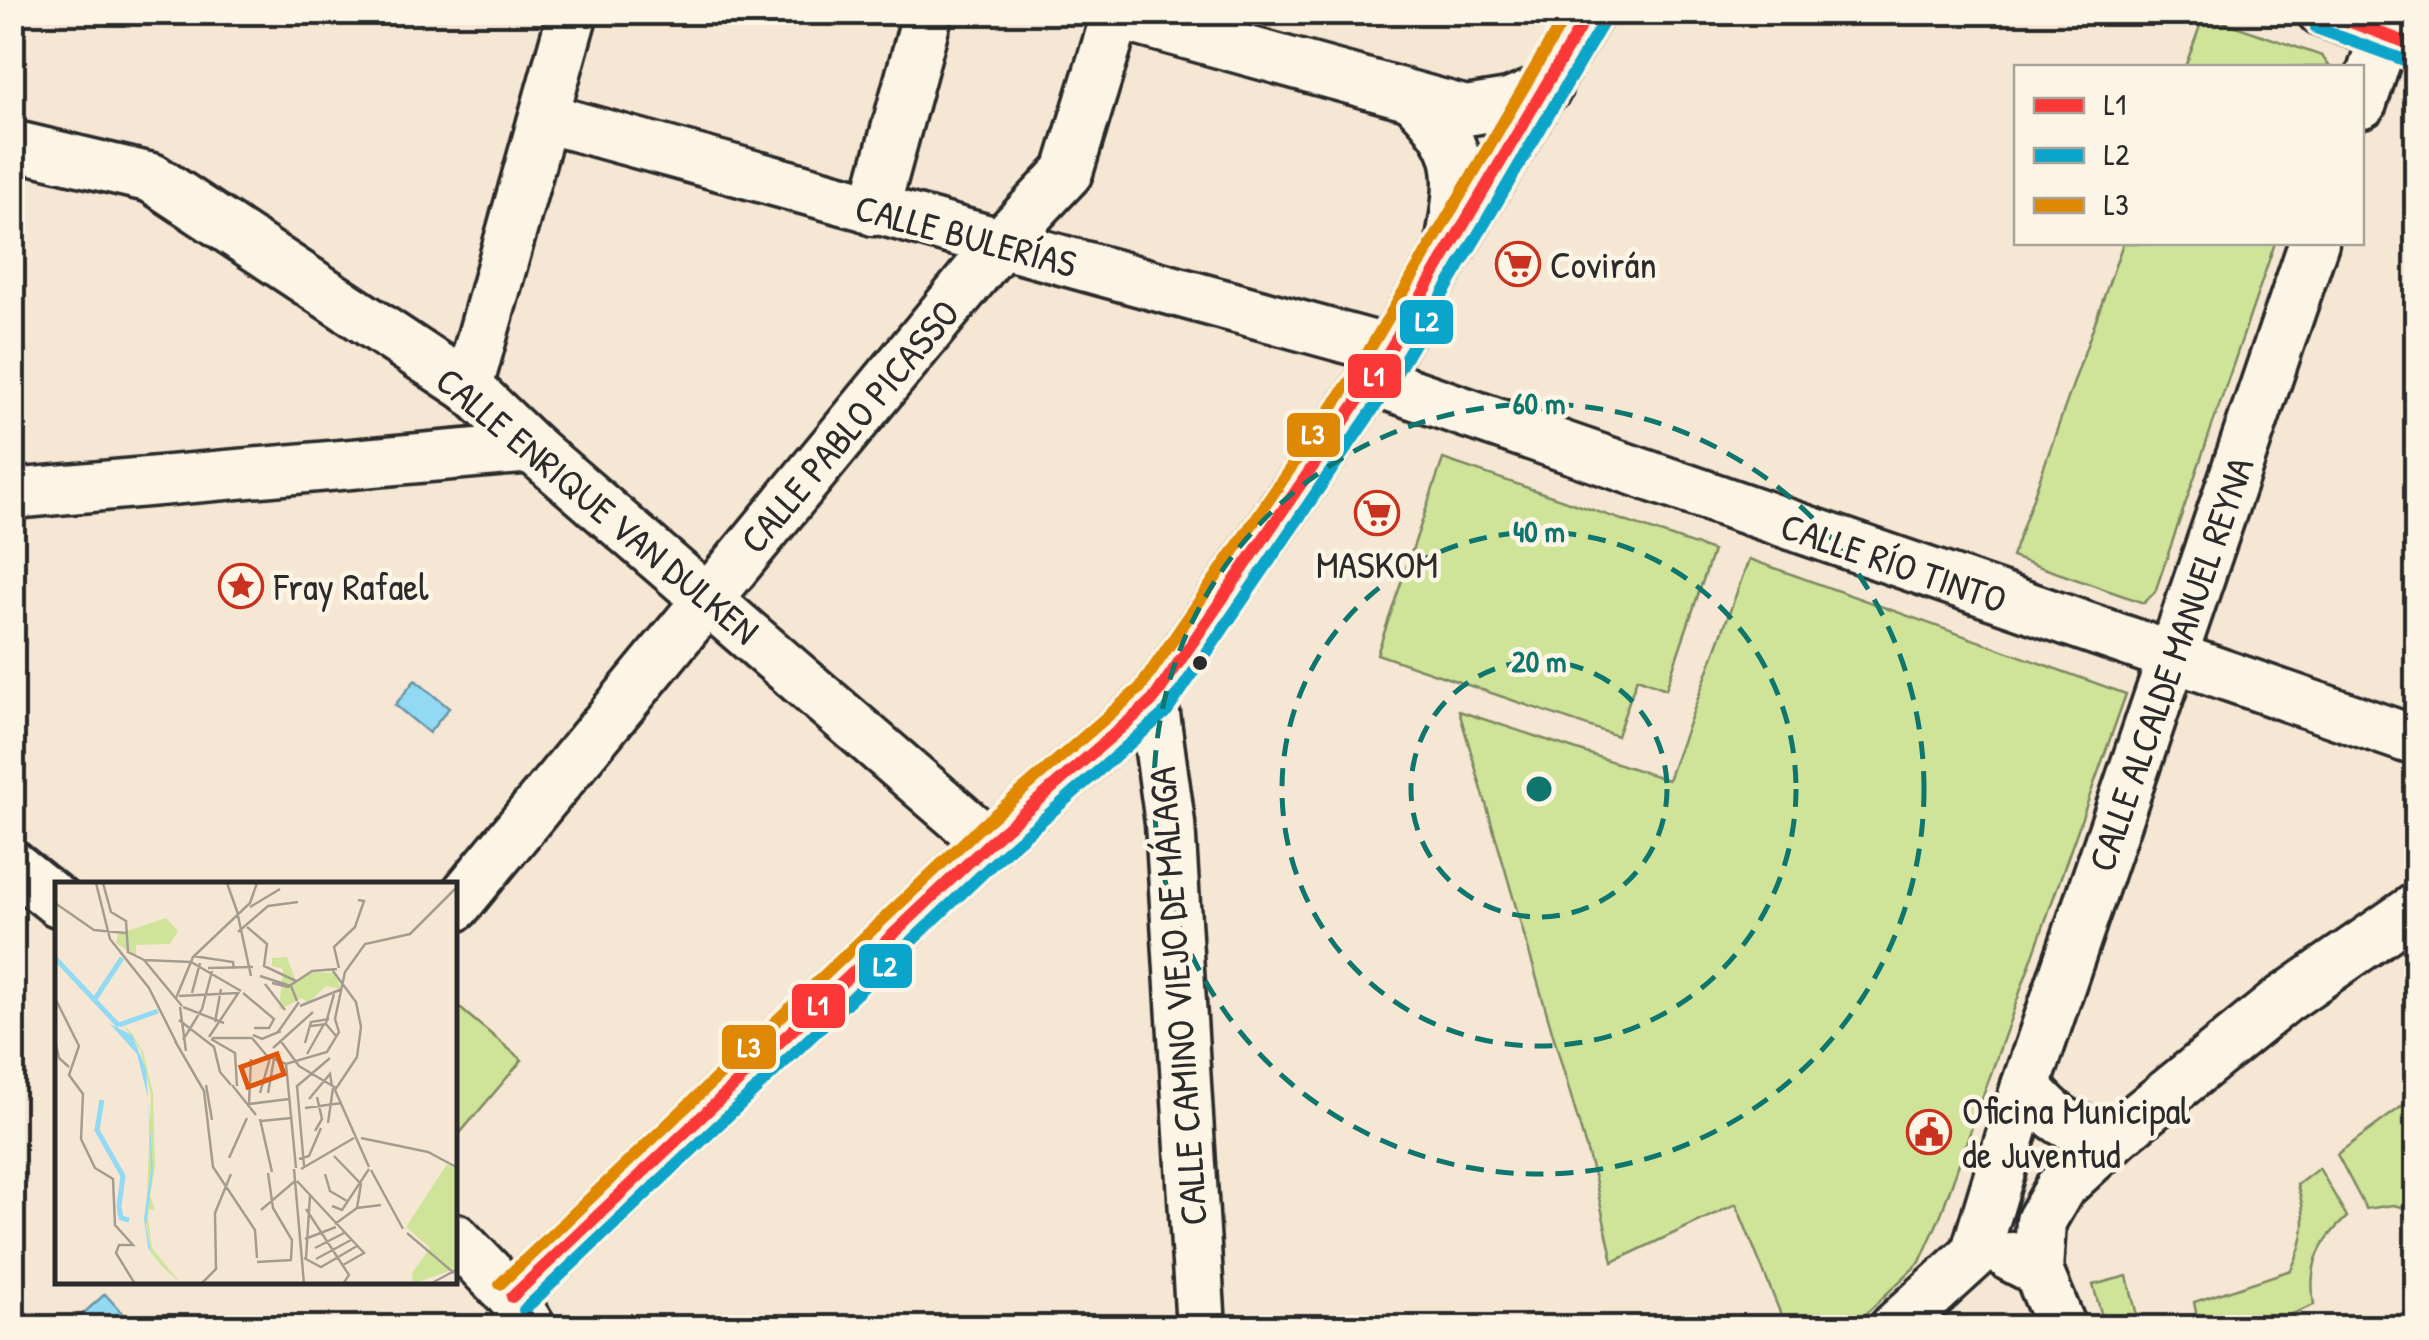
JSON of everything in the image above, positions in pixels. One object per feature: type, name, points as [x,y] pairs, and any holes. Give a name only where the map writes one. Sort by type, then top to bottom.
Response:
[{"type":"street","points":[[468,388],[573,12]]},
{"type":"street","points":[[874,211],[928,12]]},
{"type":"street","points":[[458,1241],[522,1312],[989,843],[1153,700],[1380,365],[1590,12]]},
{"type":"street","points":[[2322,12],[2398,31],[2364,98]]},
{"type":"street","points":[[1113,13],[1466,110],[1509,104],[1547,88]]},
{"type":"street","name":"CALLE PABLO PICASSO","points":[[458,903],[1000,244],[1068,172],[1113,13]]},
{"type":"street","points":[[1415,99],[1444,128],[1461,178],[1449,252]]},
{"type":"street","name":"CALLE BULERÍAS","points":[[545,118],[1000,244],[1380,365]]},
{"type":"street","name":"CALLE ENRIQUE VAN DULKEN","points":[[12,145],[152,178],[468,388],[532,448],[708,596],[989,843]]},
{"type":"street","name":"CALLE ALCALDE MANUEL REYNA","points":[[1975,1254],[2026,1086],[2313,245]]},
{"type":"street","name":"CALLE RÍO TINTO","points":[[1380,365],[2173,658],[2416,741]]},
{"type":"street","points":[[12,494],[532,448]]},
{"type":"street","name":"CALLE CAMINO VIEJO DE MÁLAGA","points":[[1153,700],[1170,823],[1200,1328]]},
{"type":"street","points":[[12,865],[55,900]]},
{"type":"street","points":[[2062,1328],[2038,1271],[2041,1221],[2060,1188],[2120,1133],[2283,1000],[2416,908]]},
{"type":"street","points":[[2026,1086],[2050,1115],[2082,1132],[2120,1133]]},
{"type":"street","points":[[1894,1328],[1975,1254],[2015,1258],[2038,1271]]},
{"type":"green space","points":[[2204,15],[2322,56],[2329,65],[2186,65]]},
{"type":"green space","points":[[2122,245],[2274,245],[2155,592],[2144,603],[2012,557]]},
{"type":"green space","points":[[1443,459],[1713,551],[1666,689],[1637,678],[1617,736],[1377,654]]},
{"type":"green space","points":[[1749,559],[2126,694],[1940,1217],[1920,1262],[1852,1327],[1786,1327],[1736,1204],[1613,1262],[1595,1179],[1459,711],[1668,780]]},
{"type":"green space","points":[[458,1007],[522,1060],[458,1135]]},
{"type":"green space","points":[[2416,1096],[2416,1211],[2393,1205],[2366,1209],[2337,1154]]},
{"type":"green space","points":[[2319,1168],[2347,1217],[2317,1256],[2314,1305],[2261,1327],[2199,1327],[2194,1302],[2291,1270],[2304,1228],[2297,1185]]},
{"type":"green space","points":[[2127,1276],[2140,1327],[2105,1327],[2093,1285]]},
{"type":"water","points":[[415,680],[449,708],[429,733],[395,705]]},
{"type":"water","points":[[105,1294],[135,1327],[85,1327],[77,1319]]},
{"type":"transit line","name":"L3","points":[[500,1284],[977,830],[1140,688],[1357,371],[1568,12]]},
{"type":"transit line","name":"L1","points":[[512,1297],[989,843],[1153,700],[1372,380],[1589,12]]},
{"type":"transit line","name":"L1","points":[[2323,12],[2416,46]]},
{"type":"transit line","name":"L2","points":[[524,1310],[1001,856],[1167,711],[1387,389],[1604,21]]},
{"type":"transit line","name":"L2","points":[[2316,28],[2410,62]]},
{"type":"place","name":"Covirán","points":[[1518,264]]},
{"type":"place","name":"MASKOM","points":[[1377,513]]},
{"type":"place","name":"Fray Rafael","points":[[241,586]]},
{"type":"place","name":"Oficina Municipal de Juventud","points":[[1929,1132]]}]
